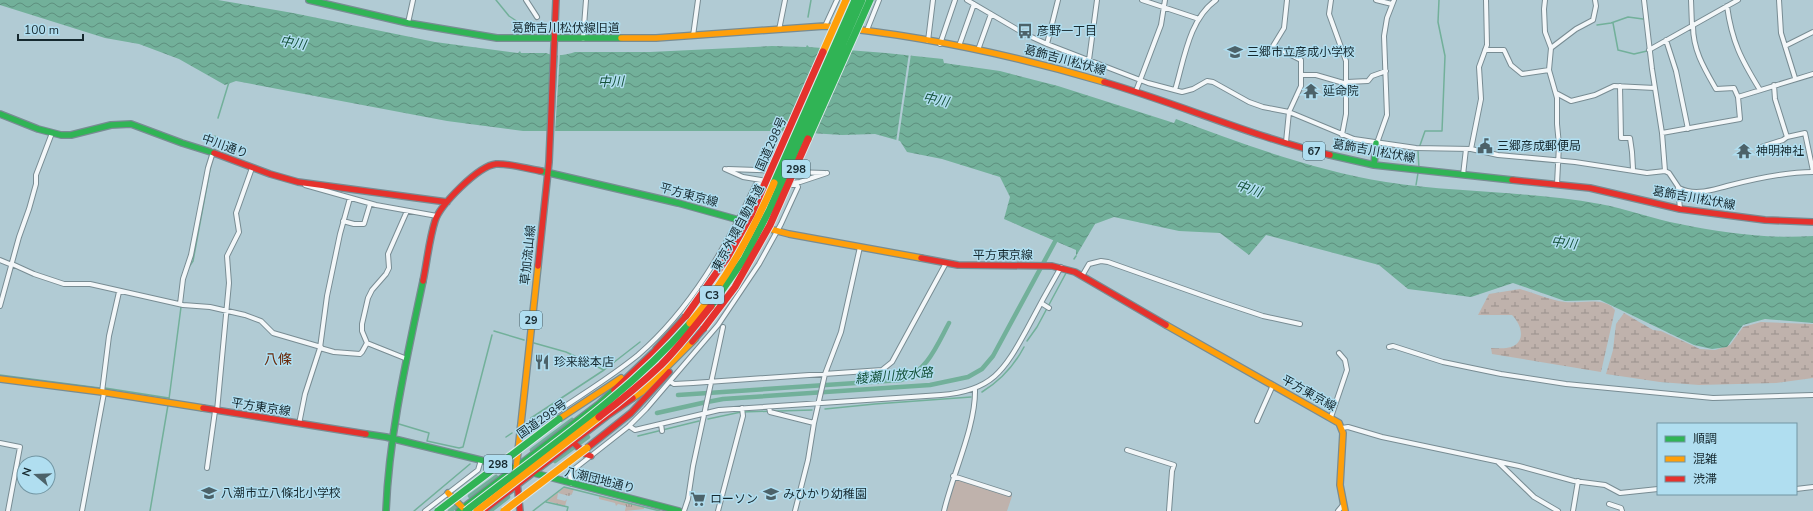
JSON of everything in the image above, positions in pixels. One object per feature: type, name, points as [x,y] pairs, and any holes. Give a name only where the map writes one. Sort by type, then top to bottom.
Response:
[{"type":"main road","name":"葛飾吉川松伏線旧道","points":[[309,0],[332,2],[408,22],[497,38],[555,40],[583,38],[619,39],[693,36],[825,26]]},
{"type":"main road","name":"草加流山線","points":[[520,511],[516,469],[519,426],[548,172],[556,0]]},
{"type":"main road","name":"国道298号","points":[[463,510],[599,404],[659,346],[686,316],[727,258],[750,215],[846,0]]},
{"type":"main road","name":"東京外環自動車道","points":[[463,510],[623,390],[656,361],[706,303],[726,274],[753,227],[855,0]]},
{"type":"main road","name":"東京外環自動車道","points":[[477,511],[558,450],[645,379],[679,346],[713,304],[744,259],[770,209],[862,0]]},
{"type":"main road","name":"298","points":[[504,511],[626,418],[644,401],[704,328],[735,287],[772,220],[870,0]]},
{"type":"main road","name":"葛飾吉川松伏線","points":[[825,26],[867,30],[940,44],[959,46],[1043,64],[1136,91],[1286,142],[1329,155],[1374,165],[1557,184],[1617,193],[1680,209],[1765,220],[1813,222]]},
{"type":"main road","name":"中川通り","points":[[0,114],[52,133],[71,135],[125,123],[213,152],[252,168],[298,182],[447,202]]},
{"type":"main road","points":[[1374,165],[1376,143]]},
{"type":"main road","name":"平方東京線","points":[[437,216],[447,202],[475,173],[485,167],[500,164],[548,172],[672,202],[777,231],[946,263],[969,266],[1061,267],[1082,276],[1206,349],[1331,417],[1342,428],[1343,447],[1340,485],[1342,509]]},
{"type":"main road","points":[[386,511],[393,438],[407,359],[437,216]]},
{"type":"main road","name":"298","points":[[483,511],[607,416],[642,392],[695,339]]},
{"type":"main road","name":"国道298号","points":[[438,511],[559,419],[615,383],[659,346]]},
{"type":"main road","name":"平方東京線","points":[[0,380],[103,393],[393,438],[516,469]]},
{"type":"main road","points":[[573,442],[578,445],[585,454],[590,456]]},
{"type":"main road","name":"八潮団地通り","points":[[516,469],[679,511]]},
{"type":"main road","points":[[448,493],[463,510]]},
{"type":"street","points":[[408,22],[413,0]]},
{"type":"street","points":[[526,0],[537,17]]},
{"type":"street","points":[[583,38],[586,0]]},
{"type":"street","points":[[693,36],[698,0]]},
{"type":"street","points":[[779,30],[785,0]]},
{"type":"street","points":[[825,26],[837,0]]},
{"type":"street","points":[[867,30],[879,0]]},
{"type":"street","points":[[928,41],[933,0]]},
{"type":"street","points":[[940,44],[955,0]]},
{"type":"street","points":[[967,0],[1025,34],[1140,81],[1175,90],[1187,91],[1210,81],[1249,102],[1263,107],[1289,112],[1342,135],[1376,143],[1426,149],[1468,149],[1509,156],[1559,160],[1632,169],[1647,173],[1665,170]]},
{"type":"street","points":[[1047,44],[1058,0]]},
{"type":"street","points":[[1089,60],[1097,0]]},
{"type":"street","points":[[1142,0],[1199,19]]},
{"type":"street","points":[[1136,91],[1161,25],[1165,0]]},
{"type":"street","points":[[1175,90],[1194,25],[1207,6],[1216,0]]},
{"type":"street","points":[[1286,142],[1289,112],[1300,89],[1301,75],[1301,60],[1274,46],[1284,28],[1287,0]]},
{"type":"street","points":[[1331,0],[1330,14],[1346,61],[1346,114],[1342,135]]},
{"type":"street","points":[[1376,0],[1393,2],[1387,18],[1384,36],[1387,116],[1376,143]]},
{"type":"street","points":[[1463,175],[1481,98],[1479,67],[1487,45],[1486,0]]},
{"type":"street","points":[[1546,0],[1544,9],[1545,32],[1551,48],[1549,70],[1556,94],[1559,160],[1557,184]]},
{"type":"street","points":[[1551,48],[1576,29],[1593,20],[1596,6],[1595,0]]},
{"type":"street","points":[[1644,0],[1649,50],[1662,133],[1665,170],[1669,173],[1678,187],[1680,209]]},
{"type":"street","points":[[1662,133],[1740,119],[1738,97],[1734,88],[1716,89],[1701,63],[1693,40],[1691,0]]},
{"type":"street","points":[[1649,50],[1738,0]]},
{"type":"street","points":[[1779,0],[1781,33],[1795,78]]},
{"type":"street","points":[[959,46],[974,4]]},
{"type":"street","points":[[1727,6],[1731,31],[1740,58],[1760,90]]},
{"type":"street","points":[[978,50],[991,14]]},
{"type":"street","points":[[1785,46],[1813,32]]},
{"type":"street","points":[[1666,40],[1676,71],[1688,129]]},
{"type":"street","points":[[1485,50],[1504,50],[1511,65],[1522,74],[1549,70]]},
{"type":"street","points":[[1301,75],[1316,75],[1347,83],[1368,82],[1372,76],[1386,71]]},
{"type":"street","points":[[1738,97],[1795,78],[1813,74]]},
{"type":"street","points":[[1774,85],[1775,99],[1787,137]]},
{"type":"street","points":[[1556,94],[1571,101],[1599,94],[1614,86],[1655,88]]},
{"type":"street","points":[[1620,86],[1621,138],[1630,138],[1632,169]]},
{"type":"street","points":[[0,306],[29,210],[36,184],[36,175],[52,133]]},
{"type":"street","points":[[1678,187],[1686,191],[1711,191],[1780,175],[1813,171],[1811,148],[1805,133],[1787,137],[1783,140],[1761,147]]},
{"type":"street","points":[[180,304],[183,279],[192,255],[208,168],[213,152]]},
{"type":"street","points":[[207,468],[216,411],[227,311],[229,283],[228,254],[238,235],[236,214],[252,168]]},
{"type":"street","points":[[725,169],[827,173],[800,182],[776,185],[770,182],[743,177],[725,169]]},
{"type":"street","points":[[298,182],[370,204],[437,216]]},
{"type":"street","points":[[519,426],[526,430],[534,428],[619,370],[648,346],[675,317],[713,265],[756,184],[797,185],[798,187],[777,231],[759,264],[732,306],[671,382],[629,426],[573,470],[570,476],[572,484]]},
{"type":"street","points":[[299,424],[305,394],[320,348],[327,296],[343,221],[350,198]]},
{"type":"street","points":[[343,221],[354,224],[364,224],[370,204]]},
{"type":"street","points":[[407,211],[388,254],[388,268],[386,274],[372,290],[368,298],[362,324],[362,331],[367,344],[407,359]]},
{"type":"street","points":[[795,511],[808,460],[814,423],[825,381],[825,374],[841,332],[860,247]]},
{"type":"street","points":[[0,260],[64,284],[90,284],[119,292],[180,304],[227,311],[255,318],[278,335],[334,352],[360,354],[367,344]]},
{"type":"street","points":[[1082,276],[1089,264],[1096,262],[1108,262],[1263,316],[1300,324]]},
{"type":"street","points":[[671,382],[674,384],[875,372],[887,368],[892,362],[946,263]]},
{"type":"street","points":[[629,426],[635,430],[662,428],[705,413],[770,409],[819,403],[900,401],[956,394],[975,388],[991,380],[1009,362],[1061,267]]},
{"type":"street","points":[[82,511],[103,393],[109,336],[119,292]]},
{"type":"street","points":[[1041,303],[1050,308]]},
{"type":"street","points":[[684,511],[688,499],[723,327]]},
{"type":"street","points":[[1389,347],[1393,346],[1443,362],[1501,374],[1566,384],[1713,398],[1813,395]]},
{"type":"street","points":[[1331,417],[1347,370],[1345,360],[1339,353]]},
{"type":"street","points":[[1256,421],[1273,385]]},
{"type":"street","points":[[944,511],[953,476],[970,425],[975,388]]},
{"type":"street","points":[[770,409],[814,423]]},
{"type":"street","points":[[718,511],[742,411]]},
{"type":"street","points":[[1342,428],[1348,428],[1382,438],[1497,462],[1578,481],[1605,485],[1624,493],[1657,489]]},
{"type":"street","points":[[0,443],[20,447],[8,511]]},
{"type":"street","points":[[1127,450],[1174,464],[1172,471],[1169,511]]},
{"type":"street","points":[[425,511],[478,470],[481,460]]},
{"type":"street","points":[[1497,462],[1534,498],[1558,511]]},
{"type":"street","points":[[953,476],[1009,494]]},
{"type":"street","points":[[1573,511],[1578,481]]},
{"type":"street","points":[[1797,490],[1813,487]]},
{"type":"street","points":[[1609,504],[1621,508],[1622,511]]},
{"type":"green space","points":[[1520,289],[1565,302],[1605,303],[1615,310],[1601,372],[1492,354],[1491,348],[1506,348],[1516,344],[1521,337],[1520,327],[1512,315],[1478,315],[1489,294]]},
{"type":"green space","points":[[1624,313],[1653,330],[1661,331],[1700,349],[1715,350],[1730,345],[1743,327],[1761,322],[1813,324],[1813,378],[1776,383],[1699,385],[1660,382],[1606,374],[1613,350],[1616,324]]},
{"type":"green space","points":[[954,477],[1012,496],[1007,511],[945,511]]},
{"type":"green space","points":[[565,487],[574,489],[572,494],[569,496],[558,493],[557,499],[565,501],[567,499],[565,506],[547,501]]},
{"type":"green space","points":[[599,496],[644,507],[644,509],[625,511],[626,506],[618,504],[616,506],[615,503],[599,499]]},
{"type":"water","name":"中川","points":[[0,0],[218,0],[293,13],[435,42],[518,53],[520,51],[521,53],[546,53],[560,55],[575,52],[650,52],[772,46],[806,47],[807,45],[809,47],[943,59],[944,63],[1000,71],[1058,86],[1174,123],[1176,119],[1280,156],[1359,177],[1413,186],[1520,194],[1574,200],[1610,206],[1670,222],[1729,233],[1780,237],[1813,236],[1813,323],[1765,319],[1743,325],[1727,347],[1712,349],[1694,345],[1600,300],[1565,301],[1513,283],[1471,297],[1408,289],[1379,265],[1266,235],[1249,255],[1220,233],[1179,231],[1114,217],[1095,224],[1076,256],[1076,250],[1004,219],[1010,197],[1000,177],[942,159],[907,152],[900,141],[875,134],[842,135],[779,131],[523,131],[447,121],[236,81],[225,85],[179,59],[139,44],[105,38],[0,5]]},
{"type":"pier","points":[[558,53],[560,53],[554,133]]},
{"type":"pier","points":[[909,53],[911,54],[898,143],[896,142]]},
{"type":"waterway","points":[[496,0],[509,16],[518,22],[519,34]]},
{"type":"waterway","points":[[808,17],[811,0]]},
{"type":"waterway","points":[[1419,169],[1418,151],[1425,131],[1442,131],[1445,56],[1438,22],[1439,0]]},
{"type":"waterway","points":[[1597,25],[1611,23],[1628,17],[1643,19]]},
{"type":"waterway","points":[[1613,23],[1618,50],[1634,54],[1647,51]]},
{"type":"waterway","points":[[218,118],[229,82]]},
{"type":"waterway","points":[[214,148],[215,136]]},
{"type":"waterway","points":[[189,267],[193,261],[211,164]]},
{"type":"waterway","points":[[1416,185],[1418,173]]},
{"type":"waterway","name":"綾瀬川放水路","points":[[657,413],[723,399],[930,385],[968,377],[982,369],[993,356],[1058,236]]},
{"type":"waterway","points":[[1027,341],[1037,327],[1066,273]]},
{"type":"waterway","points":[[169,399],[184,284]]},
{"type":"waterway","name":"綾瀬川放水路","points":[[678,395],[901,380],[918,371],[930,357],[949,323]]},
{"type":"waterway","points":[[494,331],[524,340]]},
{"type":"waterway","points":[[399,424],[429,433],[427,441],[459,448],[463,447],[492,335]]},
{"type":"waterway","points":[[531,418],[604,370],[640,342]]},
{"type":"waterway","points":[[534,343],[566,352],[604,370]]},
{"type":"waterway","points":[[982,392],[995,383],[1006,372],[1024,347]]},
{"type":"waterway","points":[[0,375],[100,388]]},
{"type":"waterway","points":[[105,388],[169,398]]},
{"type":"waterway","points":[[825,409],[971,397]]},
{"type":"waterway","points":[[150,511],[168,405]]},
{"type":"waterway","points":[[708,419],[741,412],[812,410]]},
{"type":"waterway","name":"綾瀬川放水路","points":[[532,450],[572,420]]},
{"type":"waterway","points":[[638,436],[699,421]]},
{"type":"waterway","points":[[506,437],[512,433]]},
{"type":"waterway","name":"綾瀬川放水路","points":[[555,461],[588,437]]},
{"type":"waterway","points":[[414,511],[470,464]]},
{"type":"waterway","name":"綾瀬川放水路","points":[[470,496],[496,477]]},
{"type":"waterway","points":[[533,511],[564,487],[660,511]]},
{"type":"waterway","name":"綾瀬川放水路","points":[[490,511],[508,497]]},
{"type":"waterway","points":[[546,502],[568,507],[567,511]]},
{"type":"waterway","name":"綾瀬川放水路","points":[[450,511],[455,507]]},
{"type":"traffic: fast","points":[[309,0],[408,23],[497,38],[621,38]]},
{"type":"traffic: fast","points":[[774,183],[855,0]]},
{"type":"traffic: fast","points":[[711,306],[744,259],[770,209],[862,0]]},
{"type":"traffic: fast","points":[[808,139],[870,0]]},
{"type":"traffic: fast","points":[[0,114],[38,129],[61,135],[71,135],[111,125],[131,124],[214,153]]},
{"type":"traffic: fast","points":[[1374,165],[1376,143]]},
{"type":"traffic: fast","points":[[1330,155],[1374,165],[1512,180]]},
{"type":"traffic: fast","points":[[541,171],[678,203],[750,223]]},
{"type":"traffic: fast","points":[[386,511],[395,424],[423,281]]},
{"type":"traffic: fast","points":[[466,511],[554,445],[611,399],[665,350],[690,323]]},
{"type":"traffic: fast","points":[[459,511],[599,404],[614,390]]},
{"type":"traffic: fast","points":[[438,511],[559,419]]},
{"type":"traffic: fast","points":[[366,434],[386,437],[518,469]]},
{"type":"traffic: fast","points":[[530,472],[679,511]]},
{"type":"traffic: slow","points":[[823,52],[846,0]]},
{"type":"traffic: slow","points":[[621,38],[656,38],[825,26]]},
{"type":"traffic: slow","points":[[825,26],[895,35],[966,47],[1035,63],[1104,82]]},
{"type":"traffic: slow","points":[[690,323],[727,274],[757,220],[774,183]]},
{"type":"traffic: slow","points":[[766,228],[789,234],[921,258]]},
{"type":"traffic: slow","points":[[516,470],[538,266]]},
{"type":"traffic: slow","points":[[1166,325],[1339,423],[1343,433],[1340,485],[1345,511]]},
{"type":"traffic: slow","points":[[633,398],[642,392],[695,339]]},
{"type":"traffic: slow","points":[[559,419],[621,378]]},
{"type":"traffic: slow","points":[[0,379],[102,392],[203,408]]},
{"type":"traffic: slow","points":[[477,511],[599,417]]},
{"type":"traffic: slow","points":[[504,511],[587,448]]},
{"type":"traffic: slow","points":[[448,493],[463,508]]},
{"type":"traffic: jam","points":[[538,266],[549,162],[556,0]]},
{"type":"traffic: jam","points":[[686,316],[727,258],[751,215],[823,52]]},
{"type":"traffic: jam","points":[[1104,82],[1161,100],[1245,130],[1301,148],[1330,155]]},
{"type":"traffic: jam","points":[[704,328],[735,287],[770,225],[808,139]]},
{"type":"traffic: jam","points":[[214,153],[270,174],[298,182],[447,202]]},
{"type":"traffic: jam","points":[[423,281],[435,221],[444,206],[461,187],[488,166],[496,164],[512,165],[541,171]]},
{"type":"traffic: jam","points":[[1512,180],[1590,188],[1680,209],[1765,220],[1813,222]]},
{"type":"traffic: jam","points":[[921,258],[958,265],[1052,266],[1075,272],[1166,325]]},
{"type":"traffic: jam","points":[[599,417],[661,365],[681,344],[711,306]]},
{"type":"traffic: jam","points":[[656,349],[686,316]]},
{"type":"traffic: jam","points":[[692,342],[704,328]]},
{"type":"traffic: jam","points":[[614,390],[659,347]]},
{"type":"traffic: jam","points":[[587,448],[631,413],[669,372]]},
{"type":"traffic: jam","points":[[483,511],[607,416],[633,398]]},
{"type":"traffic: jam","points":[[203,408],[366,434]]},
{"type":"traffic: jam","points":[[573,442],[585,454],[591,456]]},
{"type":"traffic: jam","points":[[517,482],[520,511]]},
{"type":"place","name":"彦野一丁目","points":[[1025,31]]},
{"type":"place","name":"三郷市立彦成小学校","points":[[1235,52]]},
{"type":"place","name":"延命院","points":[[1311,91]]},
{"type":"place","name":"三郷彦成郵便局","points":[[1485,146]]},
{"type":"place","name":"神明神社","points":[[1744,151]]},
{"type":"place","name":"珍来総本店","points":[[542,362]]},
{"type":"place","name":"八潮市立八條北小学校","points":[[209,493]]},
{"type":"place","name":"みひかり幼稚園","points":[[771,494]]},
{"type":"place","name":"ローソン","points":[[698,499]]},
{"type":"district","name":"八條","points":[[278,359]]}]
